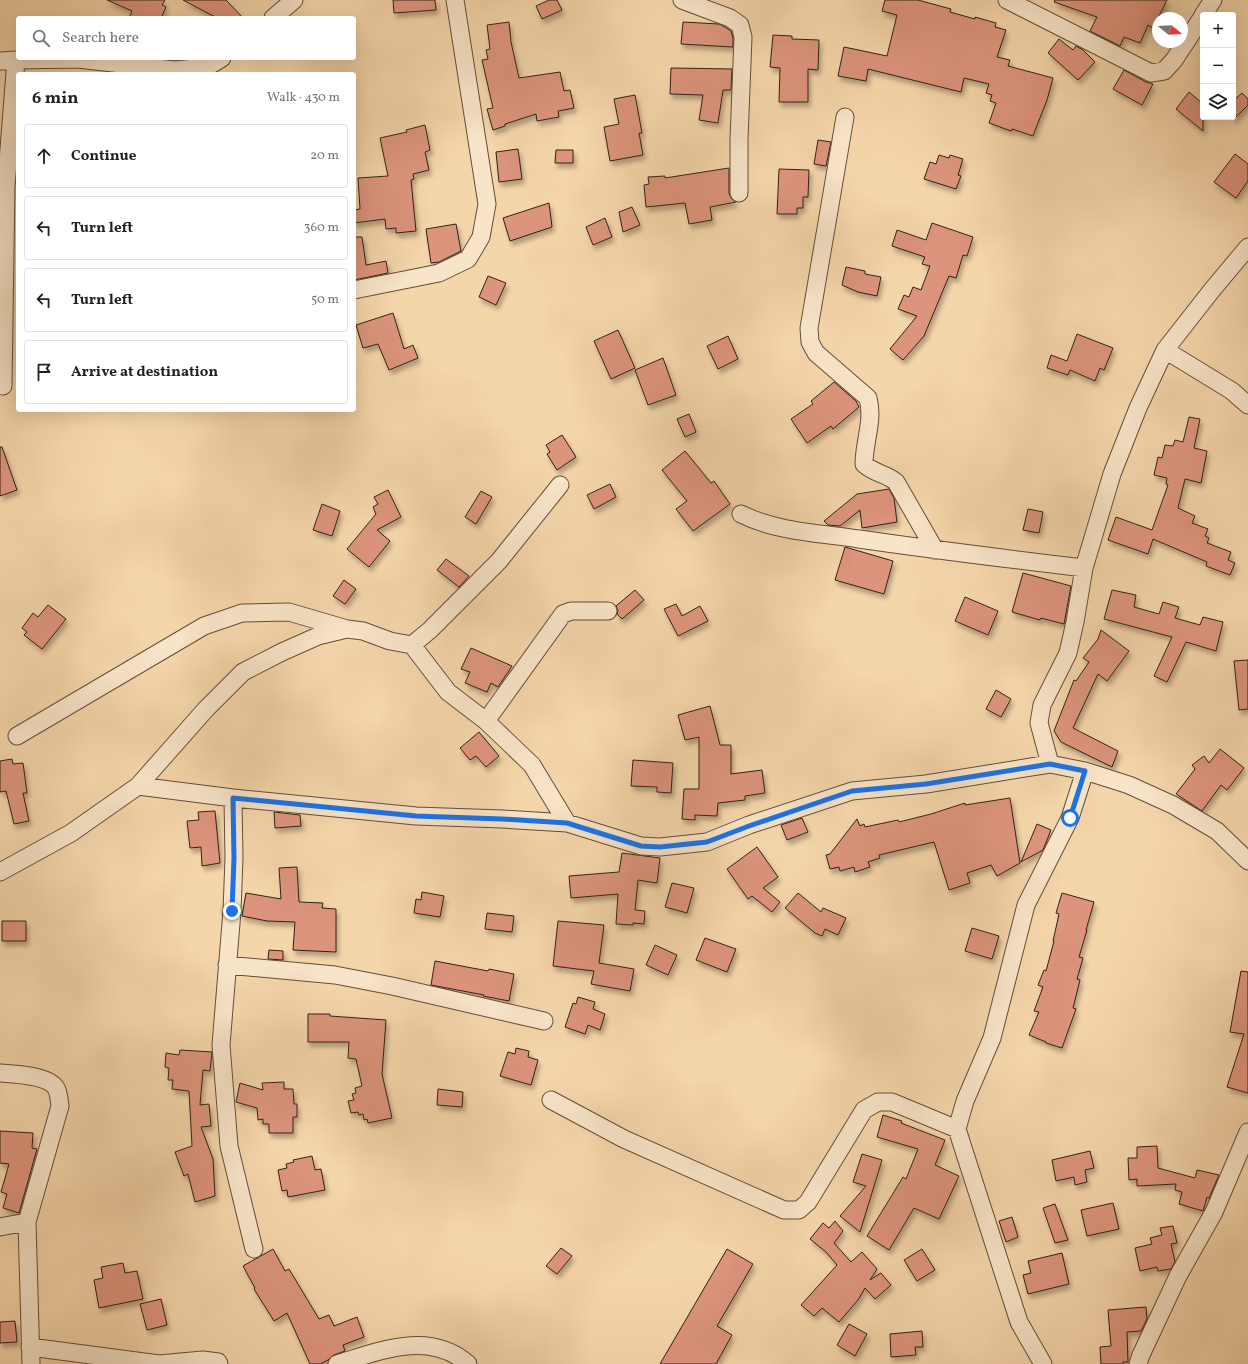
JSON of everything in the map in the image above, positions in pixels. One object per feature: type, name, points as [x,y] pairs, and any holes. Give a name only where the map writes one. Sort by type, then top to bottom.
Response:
[{"type":"street","points":[[356,290],[439,273],[468,259],[481,237],[487,204],[455,0]]},
{"type":"street","points":[[682,0],[730,18],[740,25],[743,37],[739,139],[739,193]]},
{"type":"street","points":[[1007,0],[1151,73],[1164,71],[1174,60],[1200,20]]},
{"type":"street","points":[[1205,12],[1213,0]]},
{"type":"street","points":[[275,16],[289,1]]},
{"type":"street","points":[[7,385],[3,190],[8,60]]},
{"type":"street","points":[[84,60],[140,70],[173,72],[207,67],[219,60]]},
{"type":"street","points":[[845,117],[809,328],[810,342],[816,353],[868,398],[870,413],[864,464],[896,482],[935,550]]},
{"type":"street","points":[[1050,764],[1039,723],[1042,705],[1068,653],[1084,568],[1112,474],[1138,408],[1165,350],[1248,247]]},
{"type":"street","points":[[1165,350],[1232,391],[1248,405]]},
{"type":"street","points":[[412,645],[430,630],[499,561],[560,485]]},
{"type":"street","points":[[741,514],[754,520],[789,530],[1084,568]]},
{"type":"street","points":[[486,721],[563,614],[571,611],[608,611]]},
{"type":"street","points":[[17,736],[204,626],[242,613],[289,612],[347,629],[363,631],[390,641],[412,645],[448,692],[486,721],[532,765],[567,823]]},
{"type":"street","points":[[0,872],[71,833],[138,786],[206,709],[243,672],[318,636],[347,629]]},
{"type":"street","points":[[138,786],[233,798],[416,816],[567,823],[641,846],[660,847],[707,842],[852,791],[926,784],[1050,764],[1085,771],[1129,785],[1174,804],[1217,831],[1248,861]]},
{"type":"street","points":[[1043,1364],[1019,1322],[957,1129],[965,1101],[992,1038],[1026,905],[1070,818],[1085,771]]},
{"type":"street","points":[[233,798],[234,858],[232,911],[221,1045],[229,1146],[254,1249]]},
{"type":"street","points":[[227,964],[335,975],[392,986],[544,1021]]},
{"type":"street","points":[[0,1073],[31,1076],[50,1081],[56,1088],[59,1096],[60,1106],[27,1222],[31,1364]]},
{"type":"street","points":[[551,1100],[624,1139],[784,1210],[799,1210],[808,1202],[864,1110],[878,1102],[892,1102],[957,1129]]},
{"type":"street","points":[[1138,1364],[1178,1276],[1214,1212],[1248,1132]]},
{"type":"street","points":[[0,1227],[27,1222]]},
{"type":"street","points":[[337,1364],[395,1347],[419,1346],[439,1347],[459,1356],[468,1364]]},
{"type":"street","points":[[30,1347],[159,1364],[203,1360],[218,1362],[219,1364]]},
{"type":"building","points":[[107,0],[165,0],[162,5],[166,7],[162,16],[130,16],[132,11]]},
{"type":"building","points":[[183,0],[226,0],[241,16],[213,16]]},
{"type":"building","points":[[393,0],[435,0],[436,10],[394,13]]},
{"type":"building","points":[[549,0],[557,0],[562,10],[542,19],[536,6]]},
{"type":"building","points":[[885,0],[918,0],[951,9],[950,12],[996,23],[995,27],[1006,30],[997,57],[1010,60],[1008,66],[1053,78],[1047,100],[1033,136],[1012,129],[1011,131],[989,123],[996,103],[990,101],[992,95],[986,93],[989,84],[964,78],[961,92],[868,69],[866,81],[838,76],[844,47],[887,56],[897,15],[882,11]]},
{"type":"building","points":[[1055,0],[1167,0],[1161,12],[1152,12],[1152,27],[1148,25],[1140,43],[1124,37],[1120,46],[1090,31],[1097,17],[1054,2]]},
{"type":"building","points":[[509,22],[511,42],[519,78],[560,72],[564,91],[570,90],[574,108],[558,111],[559,117],[537,121],[536,114],[505,124],[505,126],[493,130],[487,109],[493,108],[482,60],[488,59],[486,50],[490,49],[487,25]]},
{"type":"building","points":[[683,22],[719,24],[725,27],[731,31],[733,47],[681,44]]},
{"type":"building","points":[[773,35],[792,36],[792,39],[819,40],[818,70],[808,69],[808,102],[779,102],[780,68],[770,67]]},
{"type":"building","points":[[1059,39],[1073,50],[1076,46],[1083,50],[1095,62],[1078,80],[1048,53]]},
{"type":"building","points":[[671,68],[732,69],[731,90],[723,90],[718,123],[699,120],[703,95],[670,94]]},
{"type":"building","points":[[1124,70],[1146,82],[1153,84],[1142,105],[1113,89]]},
{"type":"building","points":[[1189,92],[1200,101],[1200,120],[1203,120],[1203,131],[1176,109]]},
{"type":"building","points":[[1242,93],[1248,99],[1248,105],[1236,117],[1236,98]]},
{"type":"building","points":[[635,95],[642,133],[639,133],[643,155],[610,161],[604,127],[619,124],[614,99]]},
{"type":"building","points":[[425,125],[430,150],[425,152],[429,170],[413,174],[414,179],[411,180],[416,231],[396,233],[396,228],[386,229],[385,219],[356,223],[356,210],[360,209],[358,178],[388,176],[380,138],[407,132],[406,130]]},
{"type":"building","points":[[818,140],[831,142],[826,166],[814,164]]},
{"type":"building","points":[[518,149],[522,179],[499,182],[496,152]]},
{"type":"building","points":[[556,150],[573,150],[573,163],[555,163]]},
{"type":"building","points":[[1235,154],[1248,164],[1248,181],[1236,198],[1214,182]]},
{"type":"building","points":[[939,155],[949,158],[950,155],[963,159],[958,175],[961,176],[956,189],[924,179],[930,162],[936,164]]},
{"type":"building","points":[[729,168],[729,193],[731,198],[736,202],[710,207],[712,220],[689,224],[685,203],[646,207],[644,185],[649,184],[648,177],[665,176],[665,178]]},
{"type":"building","points":[[779,169],[809,170],[808,197],[803,197],[803,208],[797,208],[797,214],[777,214]]},
{"type":"building","points":[[549,203],[552,227],[510,241],[503,218]]},
{"type":"building","points":[[632,207],[640,225],[623,232],[619,212]]},
{"type":"building","points":[[605,218],[612,237],[593,245],[586,227]]},
{"type":"building","points":[[932,223],[973,237],[967,256],[963,255],[956,278],[949,276],[924,336],[903,360],[890,349],[917,316],[898,309],[904,295],[909,297],[913,287],[921,290],[930,266],[922,264],[925,257],[892,246],[897,230],[926,240]]},
{"type":"building","points":[[456,224],[461,251],[439,262],[431,263],[426,229]]},
{"type":"building","points":[[356,237],[362,237],[366,265],[386,261],[388,273],[356,280]]},
{"type":"building","points":[[846,267],[865,271],[865,274],[881,277],[877,296],[858,292],[842,285]]},
{"type":"building","points":[[488,276],[506,283],[496,305],[479,297]]},
{"type":"building","points":[[393,313],[404,349],[413,345],[418,358],[389,370],[378,344],[363,348],[356,325]]},
{"type":"building","points":[[618,330],[635,368],[611,379],[594,341]]},
{"type":"building","points":[[1077,334],[1113,348],[1104,370],[1100,368],[1095,381],[1070,370],[1068,375],[1047,368],[1051,355],[1067,361]]},
{"type":"building","points":[[728,336],[738,359],[718,369],[707,346]]},
{"type":"building","points":[[663,358],[676,395],[648,405],[635,370]]},
{"type":"building","points":[[834,382],[856,401],[859,407],[833,429],[831,426],[807,443],[791,419],[813,404],[811,401]]},
{"type":"building","points":[[689,414],[696,432],[685,437],[677,419]]},
{"type":"building","points":[[1189,417],[1200,419],[1194,448],[1207,451],[1201,483],[1185,479],[1178,508],[1195,516],[1192,523],[1208,529],[1205,536],[1209,538],[1207,543],[1231,552],[1228,560],[1235,563],[1230,575],[1206,566],[1207,562],[1153,539],[1148,554],[1108,540],[1116,517],[1152,530],[1168,485],[1166,484],[1167,478],[1154,475],[1158,457],[1162,458],[1165,445],[1173,446],[1175,440],[1183,442]]},
{"type":"building","points":[[562,435],[576,457],[557,470],[547,454],[550,452],[546,445]]},
{"type":"building","points":[[0,447],[2,447],[17,490],[0,496]]},
{"type":"building","points":[[685,451],[711,483],[714,481],[730,504],[693,531],[676,509],[687,501],[662,470]]},
{"type":"building","points":[[610,484],[616,497],[594,509],[587,495]]},
{"type":"building","points":[[889,489],[894,498],[897,522],[862,528],[860,510],[840,526],[828,525],[824,521],[857,494]]},
{"type":"building","points":[[388,490],[401,517],[377,530],[390,541],[369,567],[347,549],[376,514],[373,507],[378,504],[374,497]]},
{"type":"building","points":[[481,491],[492,497],[476,524],[465,517]]},
{"type":"building","points":[[322,504],[340,511],[332,536],[313,530]]},
{"type":"building","points":[[1028,509],[1043,512],[1039,533],[1023,530]]},
{"type":"building","points":[[845,547],[893,561],[884,594],[835,580]]},
{"type":"building","points":[[446,559],[469,576],[459,587],[437,570]]},
{"type":"building","points":[[1023,573],[1071,586],[1064,624],[1041,618],[1040,620],[1012,612]]},
{"type":"building","points":[[344,580],[356,589],[345,604],[333,596]]},
{"type":"building","points":[[635,590],[644,600],[622,619],[617,614],[618,611],[616,606]]},
{"type":"building","points":[[1112,590],[1136,595],[1134,607],[1159,614],[1163,602],[1179,607],[1175,618],[1200,625],[1203,617],[1223,622],[1216,651],[1186,642],[1167,682],[1154,676],[1172,637],[1104,619]]},
{"type":"building","points":[[965,597],[998,611],[988,635],[955,621]]},
{"type":"building","points":[[676,604],[682,616],[700,606],[708,621],[678,636],[664,609]]},
{"type":"building","points":[[48,605],[66,619],[42,649],[24,635],[27,632],[22,628],[33,613],[38,617]]},
{"type":"building","points":[[1101,630],[1129,651],[1107,681],[1098,674],[1073,728],[1118,751],[1112,767],[1061,742],[1054,731],[1074,680],[1076,681],[1089,662],[1083,658],[1098,639]]},
{"type":"building","points":[[471,648],[512,666],[498,687],[491,683],[487,692],[465,683],[470,672],[461,669]]},
{"type":"building","points":[[1248,660],[1248,709],[1239,710],[1234,661]]},
{"type":"building","points":[[996,690],[1011,699],[1001,717],[986,709]]},
{"type":"building","points":[[710,706],[720,745],[731,745],[731,774],[762,770],[765,793],[745,796],[745,800],[718,803],[717,816],[695,815],[695,820],[682,819],[684,789],[699,789],[699,737],[685,740],[678,715]]},
{"type":"building","points":[[479,732],[499,756],[486,767],[476,756],[470,760],[460,748]]},
{"type":"building","points":[[1220,749],[1244,768],[1227,790],[1221,785],[1202,811],[1176,794],[1195,769],[1192,765],[1204,756],[1209,763]]},
{"type":"building","points":[[12,759],[13,764],[23,763],[27,793],[23,793],[29,821],[14,824],[6,791],[0,792],[0,761]]},
{"type":"building","points":[[633,760],[673,763],[671,793],[657,792],[657,787],[631,786]]},
{"type":"building","points":[[1010,798],[1020,863],[997,876],[991,865],[967,873],[970,883],[949,890],[934,842],[879,855],[880,858],[868,862],[870,867],[855,872],[854,867],[840,871],[839,867],[830,869],[826,855],[830,854],[857,819],[860,826],[864,824],[865,827],[898,820],[899,822],[965,803],[965,805]]},
{"type":"building","points":[[215,811],[220,863],[202,866],[201,847],[190,848],[187,821],[199,820],[198,812]]},
{"type":"building","points":[[274,812],[300,815],[301,826],[275,828]]},
{"type":"building","points":[[802,818],[808,832],[787,840],[781,825]]},
{"type":"building","points":[[1037,824],[1051,830],[1043,850],[1021,862]]},
{"type":"building","points":[[757,847],[778,877],[763,888],[780,902],[772,912],[752,896],[748,899],[727,869]]},
{"type":"building","points":[[622,853],[660,858],[657,883],[638,880],[635,910],[645,911],[644,924],[616,924],[618,894],[571,898],[569,876],[619,872]]},
{"type":"building","points":[[297,867],[299,902],[323,903],[322,908],[336,909],[336,952],[293,950],[295,922],[267,921],[242,916],[246,893],[281,899],[279,868]]},
{"type":"building","points":[[672,883],[694,888],[687,913],[665,907]]},
{"type":"building","points":[[422,892],[444,896],[440,917],[414,913],[416,899],[421,900]]},
{"type":"building","points":[[798,893],[821,912],[823,908],[846,918],[838,935],[825,929],[822,936],[815,933],[785,908]]},
{"type":"building","points":[[1062,893],[1094,902],[1079,957],[1083,958],[1077,979],[1080,980],[1073,1008],[1076,1009],[1062,1048],[1046,1043],[1029,1035],[1039,1012],[1034,1011],[1043,987],[1038,985],[1044,970],[1046,971],[1054,941],[1059,914],[1056,913]]},
{"type":"building","points":[[487,913],[514,916],[512,932],[485,929]]},
{"type":"building","points":[[2,921],[26,921],[26,941],[2,941]]},
{"type":"building","points":[[558,921],[604,925],[599,963],[634,969],[630,991],[591,984],[594,971],[553,966]]},
{"type":"building","points":[[972,928],[999,936],[992,959],[965,951]]},
{"type":"building","points":[[705,938],[736,949],[727,972],[696,960]]},
{"type":"building","points":[[655,945],[677,955],[668,975],[646,965]]},
{"type":"building","points":[[269,950],[283,951],[283,960],[268,959]]},
{"type":"building","points":[[435,961],[488,971],[489,969],[514,974],[509,1001],[431,985]]},
{"type":"building","points":[[1241,971],[1248,972],[1248,1093],[1227,1087],[1244,1034],[1230,1032]]},
{"type":"building","points":[[578,997],[595,1002],[593,1009],[605,1014],[600,1030],[588,1025],[585,1034],[565,1027],[573,1003],[576,1004]]},
{"type":"building","points":[[308,1014],[330,1014],[330,1016],[386,1020],[382,1074],[392,1118],[368,1123],[367,1119],[364,1120],[363,1114],[359,1115],[358,1112],[351,1113],[348,1101],[354,1100],[352,1094],[356,1093],[355,1088],[362,1086],[356,1059],[348,1058],[349,1042],[308,1042]]},
{"type":"building","points":[[516,1048],[529,1051],[528,1057],[538,1060],[531,1085],[500,1076],[508,1052],[515,1054]]},
{"type":"building","points":[[180,1050],[212,1052],[210,1071],[203,1070],[200,1105],[209,1104],[211,1126],[201,1127],[213,1159],[215,1196],[195,1202],[188,1174],[184,1176],[175,1152],[192,1146],[189,1091],[172,1089],[173,1080],[168,1080],[169,1068],[165,1067],[166,1053],[179,1055]]},
{"type":"building","points":[[284,1082],[284,1089],[293,1089],[294,1104],[297,1104],[297,1117],[293,1117],[293,1133],[269,1133],[269,1124],[263,1124],[263,1119],[258,1120],[257,1108],[236,1102],[240,1083],[263,1090],[262,1083]]},
{"type":"building","points":[[438,1089],[463,1092],[462,1107],[437,1105]]},
{"type":"building","points":[[883,1115],[902,1121],[901,1123],[945,1140],[935,1165],[959,1176],[939,1219],[914,1208],[889,1250],[867,1236],[903,1177],[906,1179],[918,1149],[877,1137]]},
{"type":"building","points":[[0,1131],[33,1133],[32,1148],[37,1149],[19,1213],[3,1208],[7,1194],[1,1192],[9,1164],[0,1163]]},
{"type":"building","points":[[1157,1146],[1158,1168],[1195,1178],[1197,1170],[1219,1175],[1209,1198],[1207,1197],[1203,1211],[1179,1204],[1182,1192],[1175,1190],[1176,1184],[1137,1186],[1137,1179],[1129,1180],[1128,1158],[1137,1158],[1137,1147]]},
{"type":"building","points":[[1090,1151],[1094,1168],[1085,1170],[1087,1182],[1075,1185],[1074,1177],[1056,1181],[1052,1160]]},
{"type":"building","points":[[862,1154],[882,1160],[860,1232],[840,1216],[866,1186],[853,1182]]},
{"type":"building","points":[[312,1156],[315,1170],[321,1169],[325,1190],[288,1197],[287,1190],[282,1191],[278,1170],[287,1168],[286,1164],[294,1162],[293,1160]]},
{"type":"building","points":[[1113,1203],[1119,1229],[1087,1236],[1081,1210]]},
{"type":"building","points":[[1055,1204],[1068,1240],[1055,1243],[1043,1208]]},
{"type":"building","points":[[1012,1217],[1018,1237],[1006,1242],[999,1221]]},
{"type":"building","points":[[835,1221],[843,1231],[834,1243],[851,1262],[862,1252],[877,1269],[870,1280],[881,1273],[891,1285],[875,1299],[865,1288],[858,1300],[839,1322],[822,1308],[814,1316],[801,1305],[837,1265],[826,1252],[810,1239],[823,1223],[829,1228]]},
{"type":"building","points":[[1173,1226],[1177,1243],[1171,1244],[1175,1262],[1171,1269],[1158,1271],[1157,1267],[1140,1271],[1135,1248],[1152,1244],[1150,1238],[1162,1235],[1160,1228]]},
{"type":"building","points":[[561,1248],[572,1256],[557,1274],[546,1266]]},
{"type":"building","points":[[273,1249],[285,1271],[289,1269],[319,1319],[329,1315],[334,1326],[357,1317],[364,1337],[343,1345],[345,1351],[334,1355],[320,1364],[310,1364],[287,1313],[274,1321],[254,1289],[255,1288],[243,1266]]},
{"type":"building","points":[[727,1249],[753,1264],[717,1326],[732,1335],[716,1364],[660,1364]]},
{"type":"building","points":[[922,1249],[935,1270],[917,1281],[904,1260]]},
{"type":"building","points":[[1062,1253],[1069,1284],[1028,1294],[1023,1275],[1031,1273],[1028,1261]]},
{"type":"building","points":[[123,1263],[125,1273],[137,1271],[143,1299],[99,1308],[94,1280],[103,1278],[101,1267]]},
{"type":"building","points":[[161,1299],[167,1325],[147,1330],[140,1304]]},
{"type":"building","points":[[1146,1307],[1147,1319],[1141,1331],[1127,1332],[1128,1362],[1123,1362],[1123,1364],[1101,1364],[1100,1347],[1111,1346],[1108,1310]]},
{"type":"building","points":[[15,1321],[17,1342],[0,1343],[0,1322]]},
{"type":"building","points":[[849,1324],[867,1334],[855,1356],[837,1345]]},
{"type":"building","points":[[922,1331],[923,1347],[915,1347],[916,1355],[891,1357],[890,1334]]},
{"type":"route","points":[[232,911],[234,858],[233,798],[416,816],[567,823],[641,846],[660,847],[707,842],[852,791],[926,784],[1050,764],[1085,771],[1070,818]]}]
